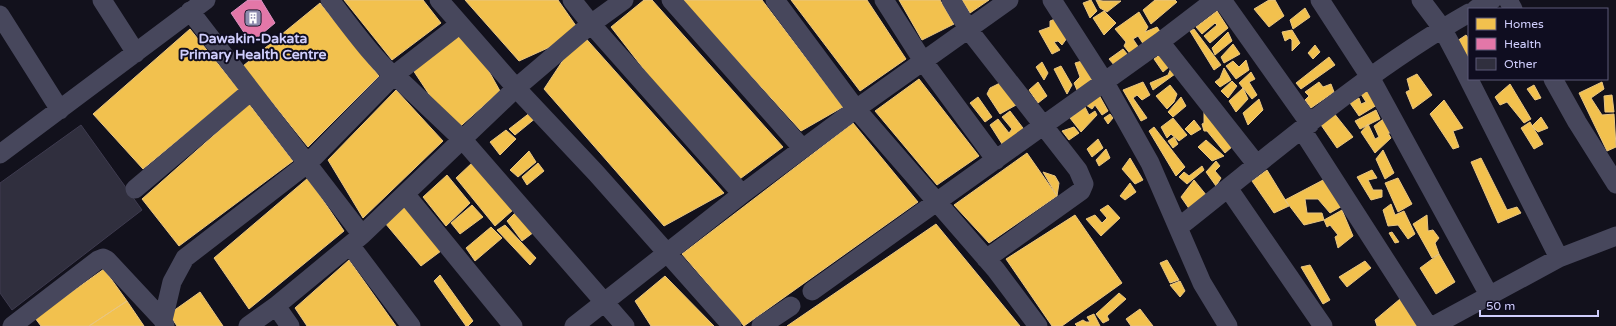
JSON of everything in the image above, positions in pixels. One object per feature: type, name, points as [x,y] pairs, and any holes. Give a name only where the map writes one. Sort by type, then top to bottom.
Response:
[{"type":"street","points":[[102,0],[136,53]]},
{"type":"street","points":[[0,154],[206,0]]},
{"type":"street","points":[[330,0],[350,27],[393,76],[402,82],[463,140],[606,302],[625,326]]},
{"type":"street","points":[[440,0],[516,88],[596,173],[666,254],[732,326]]},
{"type":"street","points":[[572,0],[591,24],[742,194]]},
{"type":"street","points":[[248,326],[276,306],[356,240],[406,195],[516,88],[591,24],[624,0]]},
{"type":"street","points":[[671,0],[803,149]]},
{"type":"street","points":[[775,0],[856,109],[986,259],[1038,326]]},
{"type":"street","points":[[884,0],[923,61],[996,160]]},
{"type":"street","points":[[951,0],[968,29],[1082,176],[1084,184],[1081,191],[986,259]]},
{"type":"street","points":[[574,326],[742,194],[856,109],[1009,0]]},
{"type":"street","points":[[1052,0],[1104,81],[1150,163],[1202,283],[1228,326]]},
{"type":"street","points":[[812,291],[1160,42],[1215,0]]},
{"type":"street","points":[[1222,0],[1306,127],[1428,326]]},
{"type":"street","points":[[1320,0],[1370,77],[1489,295]]},
{"type":"street","points":[[1421,0],[1442,28],[1468,79]]},
{"type":"street","points":[[1478,8],[1492,0]]},
{"type":"street","points":[[190,11],[308,163],[411,326]]},
{"type":"street","points":[[1179,227],[1370,77],[1442,28],[1468,14]]},
{"type":"street","points":[[0,15],[60,110]]},
{"type":"street","points":[[164,323],[172,282],[185,258],[308,163],[393,76],[460,24]]},
{"type":"street","points":[[1160,42],[1257,165]]},
{"type":"street","points":[[1469,80],[1560,258]]},
{"type":"street","points":[[1554,80],[1577,122],[1616,184]]},
{"type":"street","points":[[135,189],[251,91]]},
{"type":"street","points":[[1228,188],[1323,326]]},
{"type":"street","points":[[406,195],[512,326]]},
{"type":"street","points":[[1433,326],[1560,258],[1616,236]]},
{"type":"street","points":[[12,326],[98,260],[103,258],[107,260],[164,323]]},
{"type":"street","points":[[276,306],[290,326]]},
{"type":"street","points":[[761,326],[791,306]]},
{"type":"building: Homes","points":[[344,0],[423,0],[441,23],[392,60]]},
{"type":"building: Homes","points":[[465,0],[558,0],[581,33],[519,61]]},
{"type":"building: Homes","points":[[644,0],[652,0],[783,147],[733,184],[611,27]]},
{"type":"building: Homes","points":[[682,0],[762,0],[843,107],[801,131]]},
{"type":"building: Homes","points":[[791,0],[867,0],[906,59],[860,91]]},
{"type":"building: Homes","points":[[899,0],[940,0],[954,24],[922,40]]},
{"type":"building: Homes","points":[[962,0],[989,0],[970,13]]},
{"type":"building: Homes","points":[[1091,0],[1097,11],[1090,18],[1083,3]]},
{"type":"building: Homes","points":[[1096,0],[1121,1],[1107,12],[1100,8]]},
{"type":"building: Homes","points":[[1155,0],[1175,0],[1177,2],[1151,24],[1143,10]]},
{"type":"building: Homes","points":[[1269,0],[1275,0],[1284,16],[1269,27],[1254,9]]},
{"type":"building: Homes","points":[[320,3],[379,76],[308,147],[243,66]]},
{"type":"building: Homes","points":[[1305,8],[1310,17],[1293,29],[1290,20]]},
{"type":"building: Homes","points":[[1104,11],[1116,23],[1104,35],[1093,18]]},
{"type":"building: Homes","points":[[1217,11],[1228,28],[1210,43],[1204,36],[1217,25],[1215,23],[1202,34],[1196,27]]},
{"type":"building: Homes","points":[[1139,12],[1148,27],[1145,32],[1157,27],[1161,33],[1144,45],[1138,36],[1133,39],[1139,48],[1131,55],[1124,46],[1126,42],[1115,29]]},
{"type":"building: Homes","points":[[1055,19],[1067,38],[1062,45],[1058,41],[1054,42],[1060,50],[1052,54],[1039,31],[1050,27],[1050,21]]},
{"type":"building: Homes","points":[[190,29],[239,90],[143,169],[93,114]]},
{"type":"building: Homes","points":[[1194,29],[1221,65],[1214,70],[1190,31]]},
{"type":"building: Homes","points":[[1292,30],[1300,43],[1292,51],[1292,40],[1290,38],[1285,41],[1282,32]]},
{"type":"building: Homes","points":[[467,32],[500,91],[454,132],[409,64]]},
{"type":"building: Homes","points":[[1228,32],[1232,41],[1215,55],[1212,48]]},
{"type":"building: Homes","points":[[581,33],[724,193],[664,226],[544,89]]},
{"type":"building: Homes","points":[[1466,35],[1468,38],[1468,58],[1457,41]]},
{"type":"building: Homes","points":[[1233,44],[1240,54],[1224,63],[1221,57]]},
{"type":"building: Homes","points":[[1315,45],[1320,52],[1313,59],[1308,53]]},
{"type":"building: Homes","points":[[1123,49],[1128,55],[1115,66],[1109,59]]},
{"type":"building: Homes","points":[[1161,54],[1170,66],[1163,72],[1154,59]]},
{"type":"building: Homes","points":[[1329,57],[1335,65],[1301,89],[1296,83]]},
{"type":"building: Homes","points":[[1246,60],[1249,70],[1236,79],[1226,66],[1233,61],[1239,67]]},
{"type":"building: Homes","points":[[1082,61],[1092,80],[1077,90],[1074,83],[1080,77],[1075,63]]},
{"type":"building: Homes","points":[[1042,62],[1048,73],[1044,80],[1036,67]]},
{"type":"building: Homes","points":[[1061,66],[1072,85],[1067,94],[1054,69]]},
{"type":"building: Homes","points":[[1171,68],[1175,74],[1153,90],[1150,83],[1168,75]]},
{"type":"building: Homes","points":[[1224,68],[1231,80],[1220,87],[1215,82],[1220,78]]},
{"type":"building: Homes","points":[[1251,72],[1255,79],[1249,82],[1257,95],[1252,99],[1239,83]]},
{"type":"building: Homes","points":[[1417,74],[1432,95],[1413,109],[1406,92],[1410,90],[1407,79]]},
{"type":"building: Homes","points":[[919,79],[979,156],[937,185],[875,111]]},
{"type":"building: Homes","points":[[1232,81],[1237,86],[1228,98],[1221,91]]},
{"type":"building: Homes","points":[[1038,82],[1047,96],[1038,103],[1029,90]]},
{"type":"building: Homes","points":[[1143,82],[1150,95],[1142,100],[1137,95],[1133,98],[1147,118],[1141,121],[1123,90]]},
{"type":"building: Homes","points":[[1319,82],[1323,87],[1331,84],[1334,92],[1311,108],[1305,100],[1309,96],[1305,92]]},
{"type":"building: Homes","points":[[1602,82],[1604,89],[1591,98],[1602,115],[1614,114],[1616,147],[1607,151],[1579,93]]},
{"type":"building: Homes","points":[[1000,83],[1016,105],[1000,114],[987,94],[990,88]]},
{"type":"building: Homes","points":[[1510,84],[1531,119],[1524,123],[1507,102],[1500,105],[1495,97]]},
{"type":"building: Homes","points":[[1170,85],[1177,94],[1174,102],[1167,109],[1156,96]]},
{"type":"building: Homes","points":[[1534,85],[1541,98],[1535,100],[1527,89]]},
{"type":"building: Homes","points":[[1243,88],[1248,99],[1236,112],[1229,101]]},
{"type":"building: Homes","points":[[396,90],[443,141],[363,218],[328,160]]},
{"type":"building: Homes","points":[[1368,91],[1377,105],[1359,116],[1350,103],[1359,98],[1361,104],[1366,102],[1361,94]]},
{"type":"building: Homes","points":[[1099,95],[1108,111],[1102,115],[1095,105],[1092,109],[1086,105]]},
{"type":"building: Homes","points":[[1612,95],[1614,112],[1605,112],[1604,96]]},
{"type":"building: Homes","points":[[978,97],[992,117],[985,122],[970,103]]},
{"type":"building: Homes","points":[[1181,97],[1186,106],[1173,117],[1168,112]]},
{"type":"building: Homes","points":[[1259,99],[1263,110],[1248,125],[1243,113]]},
{"type":"building: Homes","points":[[1444,100],[1463,128],[1453,131],[1459,147],[1453,149],[1430,114]]},
{"type":"building: Homes","points":[[249,104],[293,161],[179,246],[142,199]]},
{"type":"building: Homes","points":[[1085,107],[1089,115],[1095,111],[1097,115],[1081,132],[1070,118]]},
{"type":"building: Homes","points":[[1204,110],[1233,146],[1225,153],[1207,131],[1204,131],[1202,124],[1204,123]]},
{"type":"building: Homes","points":[[1376,110],[1380,119],[1360,129],[1355,121]]},
{"type":"building: Homes","points":[[1010,111],[1026,132],[1004,147],[990,125],[998,119],[1009,133],[1012,129],[1002,117]]},
{"type":"building: Homes","points":[[531,112],[537,117],[515,135],[509,129]]},
{"type":"building: Homes","points":[[1333,112],[1353,137],[1337,148],[1319,122]]},
{"type":"building: Homes","points":[[1110,114],[1113,118],[1108,124],[1104,118]]},
{"type":"building: Homes","points":[[1386,117],[1391,133],[1388,133],[1391,138],[1375,153],[1361,132],[1368,124],[1375,139],[1379,137],[1374,126]]},
{"type":"building: Homes","points":[[1541,117],[1548,128],[1538,132],[1532,126]]},
{"type":"building: Homes","points":[[1173,118],[1187,135],[1179,141],[1171,134],[1167,138],[1161,127]]},
{"type":"building: Homes","points":[[1194,120],[1201,129],[1191,135],[1185,129]]},
{"type":"building: Homes","points":[[1530,122],[1543,144],[1534,149],[1521,128]]},
{"type":"building: Homes","points":[[853,123],[918,202],[744,326],[682,254]]},
{"type":"building: Homes","points":[[1074,127],[1079,133],[1069,140],[1062,131]]},
{"type":"building: Homes","points":[[1154,127],[1185,167],[1176,176],[1149,131]]},
{"type":"building: Homes","points":[[506,130],[516,139],[500,155],[490,142]]},
{"type":"building: Homes","points":[[1174,137],[1178,144],[1173,148],[1168,141]]},
{"type":"building: Homes","points":[[1098,139],[1103,148],[1092,157],[1087,149]]},
{"type":"building: Homes","points":[[1206,140],[1224,156],[1212,161],[1198,147]]},
{"type":"building: Homes","points":[[1106,149],[1110,158],[1099,166],[1096,160]]},
{"type":"building: Homes","points":[[1383,150],[1394,173],[1385,179],[1376,159]]},
{"type":"building: Homes","points":[[529,151],[536,162],[518,177],[510,170]]},
{"type":"building: Homes","points":[[1027,153],[1057,196],[989,243],[954,205]]},
{"type":"building: Homes","points":[[1130,158],[1143,180],[1135,184],[1122,169]]},
{"type":"building: Homes","points":[[1481,158],[1507,210],[1517,207],[1521,213],[1498,223],[1471,162]]},
{"type":"building: Homes","points":[[1216,161],[1220,166],[1215,171],[1221,178],[1216,186],[1206,172]]},
{"type":"building: Homes","points":[[473,162],[513,210],[495,226],[456,178]]},
{"type":"building: Homes","points":[[538,163],[544,171],[527,185],[522,177]]},
{"type":"building: Homes","points":[[1202,166],[1204,170],[1187,184],[1179,177],[1184,172],[1189,176]]},
{"type":"building: Homes","points":[[1267,170],[1289,206],[1274,213],[1252,181]]},
{"type":"building: Homes","points":[[1372,170],[1377,178],[1368,180],[1373,190],[1382,190],[1382,197],[1371,200],[1357,177]]},
{"type":"building: Homes","points":[[1043,172],[1055,176],[1059,183],[1057,196]]},
{"type":"building: Homes","points":[[447,175],[470,203],[446,226],[423,197]]},
{"type":"building: Homes","points":[[308,178],[344,231],[249,309],[214,258]]},
{"type":"building: Homes","points":[[1398,178],[1412,204],[1398,212],[1385,183]]},
{"type":"building: Homes","points":[[1325,179],[1344,205],[1330,213],[1318,199],[1305,199],[1307,213],[1322,213],[1324,220],[1304,225],[1285,200]]},
{"type":"building: Homes","points":[[1194,180],[1207,196],[1190,210],[1181,197]]},
{"type":"building: Homes","points":[[1130,183],[1136,192],[1125,200],[1120,196]]},
{"type":"building: Homes","points":[[1391,204],[1395,215],[1404,211],[1415,234],[1408,239],[1398,225],[1388,226],[1383,210]]},
{"type":"building: Homes","points":[[406,205],[441,251],[421,266],[385,223]]},
{"type":"building: Homes","points":[[472,205],[483,217],[460,234],[451,223]]},
{"type":"building: Homes","points":[[1108,205],[1120,218],[1101,236],[1086,219],[1095,215],[1102,223],[1107,218],[1100,210]]},
{"type":"building: Homes","points":[[1342,210],[1353,236],[1338,248],[1335,237],[1338,235],[1330,225],[1327,227],[1324,220]]},
{"type":"building: Homes","points":[[515,213],[534,232],[522,241],[507,221]]},
{"type":"building: Homes","points":[[1075,215],[1122,283],[1062,326],[1052,326],[1006,259]]},
{"type":"building: Homes","points":[[1427,215],[1428,231],[1433,230],[1439,238],[1435,243],[1439,254],[1432,258],[1413,224]]},
{"type":"building: Homes","points":[[936,224],[1020,326],[787,326]]},
{"type":"building: Homes","points":[[505,225],[536,258],[530,265],[497,230]]},
{"type":"building: Homes","points":[[491,227],[502,238],[475,261],[466,248]]},
{"type":"building: Homes","points":[[1392,232],[1399,242],[1395,243],[1389,233]]},
{"type":"building: Homes","points":[[1439,254],[1455,282],[1436,294],[1420,268]]},
{"type":"building: Homes","points":[[349,260],[396,326],[307,326],[295,308]]},
{"type":"building: Homes","points":[[1167,260],[1179,280],[1170,283],[1160,263]]},
{"type":"building: Homes","points":[[1365,261],[1371,268],[1347,287],[1339,277]]},
{"type":"building: Homes","points":[[1310,265],[1330,300],[1323,304],[1301,267]]},
{"type":"building: Homes","points":[[104,269],[127,301],[89,326],[41,326],[35,318]]},
{"type":"building: Homes","points":[[440,275],[473,321],[468,326],[466,326],[434,281]]},
{"type":"building: Homes","points":[[665,276],[714,326],[651,326],[635,301]]},
{"type":"building: Homes","points":[[1180,281],[1185,291],[1180,297],[1170,285]]},
{"type":"building: Homes","points":[[200,292],[223,326],[177,326],[169,314]]},
{"type":"building: Homes","points":[[1119,293],[1126,299],[1107,316],[1109,320],[1103,323],[1096,314]]},
{"type":"building: Homes","points":[[1400,299],[1417,326],[1377,326],[1375,320]]},
{"type":"building: Homes","points":[[127,301],[144,326],[89,326]]},
{"type":"building: Homes","points":[[1140,309],[1153,326],[1131,326],[1126,319]]},
{"type":"building: Homes","points":[[1094,314],[1100,326],[1077,326],[1075,324],[1083,320],[1090,322],[1087,317]]},
{"type":"building: Health","name":"Dawakin-Dakata Primary Health Centre","points":[[248,0],[261,0],[275,23],[251,43],[231,13]]},
{"type":"building: Other","points":[[81,125],[142,210],[12,310],[0,293],[0,183]]},
{"type":"place","name":"Dawakin-Dakata Primary Health Centre","points":[[253,18]]}]
